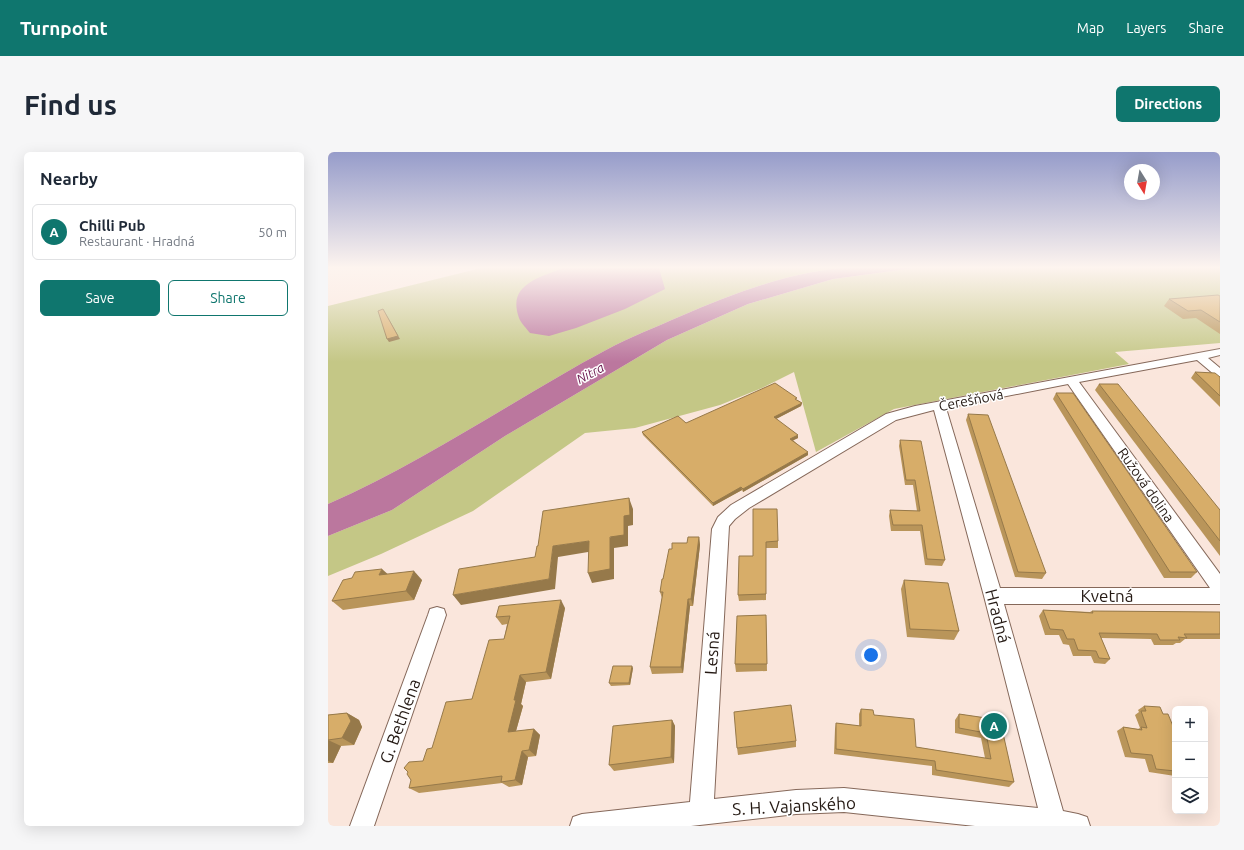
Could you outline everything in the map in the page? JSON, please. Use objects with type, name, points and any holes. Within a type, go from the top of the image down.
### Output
[{"type":"street","name":"Čerešňová","points":[[744,504],[891,417],[915,410],[1220,352]]},
{"type":"street","points":[[1200,356],[1220,374]]},
{"type":"street","name":"Ružová dolina","points":[[1072,381],[1220,588]]},
{"type":"street","name":"Hradná","points":[[939,406],[993,596],[1055,824]]},
{"type":"street","name":"Lesná","points":[[701,812],[720,529],[729,514],[744,504]]},
{"type":"street","name":"Kvetná","points":[[993,596],[1220,596]]},
{"type":"street","name":"G. Bethlena","points":[[362,826],[437,615]]},
{"type":"street","name":"S. H. Vajanského","points":[[582,826],[796,802],[844,800],[1078,826]]},
{"type":"green space","points":[[354,299],[721,299],[634,336],[606,350],[571,369],[435,450],[328,504],[328,306]]},
{"type":"green space","points":[[763,299],[1220,299],[1220,343],[1115,352],[1129,364],[894,409],[816,452],[794,372],[762,388],[720,405],[635,428],[585,433],[473,511],[381,554],[328,576],[328,536],[392,510],[505,436],[667,340],[748,304]]},
{"type":"water","points":[[517,299],[644,299],[625,309],[576,328],[549,336],[530,333],[519,318],[516,307]]},
{"type":"water","name":"Nitra","points":[[722,299],[763,299],[748,304],[667,340],[505,436],[392,510],[328,536],[328,504],[435,450],[571,369],[606,350],[643,332]]},
{"type":"building","points":[[1170,299],[1220,299],[1220,322],[1201,310],[1188,311]]},
{"type":"building","points":[[383,309],[398,336],[387,339],[378,311]]},
{"type":"building","points":[[1195,372],[1215,373],[1220,377],[1220,396]]},
{"type":"building","points":[[775,383],[802,403],[774,417],[798,435],[790,439],[808,452],[743,489],[741,487],[713,503],[642,432],[678,416],[686,423]]},
{"type":"building","points":[[1099,384],[1118,384],[1220,510],[1220,541]]},
{"type":"building","points":[[1056,393],[1073,393],[1197,572],[1170,572]]},
{"type":"building","points":[[968,414],[988,415],[1046,573],[1018,572]]},
{"type":"building","points":[[900,440],[921,441],[945,560],[927,559],[922,525],[893,525],[890,510],[920,511],[915,480],[906,480]]},
{"type":"building","points":[[629,498],[630,515],[624,516],[624,535],[610,537],[610,569],[588,573],[589,541],[553,546],[549,579],[453,595],[459,569],[535,557],[543,511]]},
{"type":"building","points":[[753,509],[777,509],[778,541],[766,542],[766,594],[738,595],[739,556],[753,556]]},
{"type":"building","points":[[688,537],[699,537],[691,599],[688,599],[681,667],[650,667],[663,592],[660,592],[662,579],[669,549],[672,549],[672,543],[687,543]]},
{"type":"building","points":[[382,569],[379,575],[414,571],[406,591],[332,601],[343,580],[352,578],[355,572]]},
{"type":"building","points":[[904,580],[948,583],[959,631],[910,629]]},
{"type":"building","points":[[561,600],[546,672],[520,675],[514,700],[516,700],[508,732],[534,729],[529,750],[522,751],[515,780],[501,782],[502,776],[409,788],[411,780],[407,774],[408,772],[404,768],[409,762],[423,761],[427,749],[432,748],[446,702],[472,699],[489,640],[504,639],[510,616],[496,617],[499,606]]},
{"type":"building","points":[[1043,610],[1093,613],[1092,611],[1220,612],[1220,634],[1184,634],[1187,638],[1178,637],[1180,640],[1160,640],[1157,634],[1099,633],[1110,659],[1099,658],[1096,651],[1078,650],[1074,639],[1067,639],[1063,630],[1050,629]]},
{"type":"building","points":[[766,615],[767,664],[735,664],[737,616]]},
{"type":"building","points":[[613,666],[632,666],[629,683],[609,683]]},
{"type":"building","points":[[791,705],[796,741],[737,748],[734,712]]},
{"type":"building","points":[[1144,706],[1160,707],[1163,714],[1168,714],[1172,724],[1172,771],[1156,769],[1152,755],[1131,753],[1123,727],[1142,730],[1141,727],[1147,728],[1141,711],[1146,711]]},
{"type":"building","points":[[861,709],[873,710],[874,715],[914,719],[916,747],[991,759],[986,733],[959,728],[959,714],[1000,720],[1014,782],[936,770],[935,761],[836,749],[836,723],[861,726]]},
{"type":"building","points":[[347,713],[351,721],[342,738],[328,740],[328,715]]},
{"type":"building","points":[[672,720],[671,757],[609,765],[613,726]]},
{"type":"place","name":"Chilli Pub","points":[[994,726]]}]
